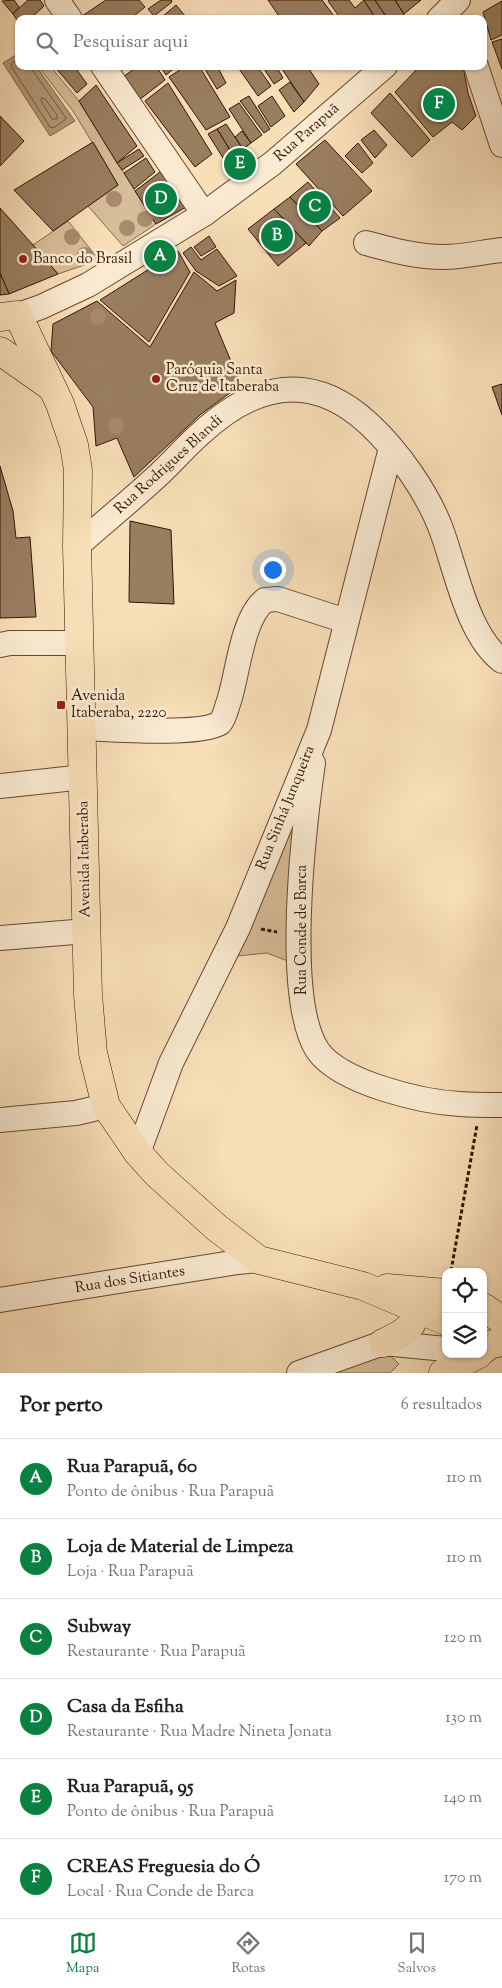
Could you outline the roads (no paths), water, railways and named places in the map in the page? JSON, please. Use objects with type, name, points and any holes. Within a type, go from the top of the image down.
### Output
[{"type":"main road","name":"Avenida Itaberaba","points":[[9,316],[52,388],[64,413],[74,445],[78,470],[77,546],[90,1024],[95,1061],[106,1106],[138,1153],[157,1174],[217,1228],[259,1260],[363,1286],[442,1319]]},
{"type":"main road","points":[[0,351],[38,376],[52,388]]},
{"type":"main road","name":"Avenida Itaberaba","points":[[363,1286],[442,1293]]},
{"type":"main road","points":[[383,1343],[405,1332],[413,1324],[414,1314],[411,1306]]},
{"type":"main road","points":[[487,1310],[502,1320]]},
{"type":"main road","points":[[487,1347],[502,1342]]},
{"type":"main road","points":[[443,1373],[472,1358]]},
{"type":"main road","points":[[479,1358],[480,1373]]},
{"type":"street","points":[[57,0],[67,15]]},
{"type":"street","points":[[106,70],[204,214]]},
{"type":"street","name":"Rua Parapuã","points":[[9,316],[41,307],[88,285],[204,214],[273,163],[380,70]]},
{"type":"street","points":[[477,70],[502,145]]},
{"type":"street","points":[[366,243],[402,253],[428,257],[446,257],[502,250]]},
{"type":"street","name":"Rua Rodrigues Blandi","points":[[77,546],[155,478],[200,433],[233,407],[252,397],[298,388],[322,394],[354,409],[391,448],[420,487],[435,515],[464,602],[482,638],[490,650],[502,661]]},
{"type":"street","name":"Rua Sinhá Junqueira","points":[[138,1153],[171,1063],[238,928],[319,730],[391,448]]},
{"type":"street","points":[[82,728],[188,730],[211,727],[220,723],[233,687],[247,628],[254,611],[265,600],[278,600],[346,621]]},
{"type":"street","points":[[0,645],[80,643]]},
{"type":"street","name":"Rua Conde de Barca","points":[[319,730],[307,808],[300,880],[301,982],[306,1021],[311,1037],[319,1051],[330,1063],[341,1072],[357,1080],[441,1101],[459,1104],[492,1105]]},
{"type":"street","points":[[0,786],[84,777]]},
{"type":"street","points":[[0,938],[87,931]]},
{"type":"street","points":[[0,1120],[76,1113],[106,1106]]},
{"type":"street","name":"Rua dos Sitiantes","points":[[0,1300],[259,1260]]},
{"type":"street","points":[[299,1373],[383,1343],[442,1350]]},
{"type":"water","points":[[15,56],[15,70],[39,70],[75,121],[50,136],[3,63]]},
{"type":"place","name":"CREAS Freguesia do Ó","points":[[439,104]]},
{"type":"place","name":"Rua Parapuã, 95","points":[[240,164]]},
{"type":"place","name":"Casa da Esfiha","points":[[161,199]]},
{"type":"place","name":"Subway","points":[[315,207]]},
{"type":"place","name":"Loja de Material de Limpeza","points":[[277,236]]},
{"type":"place","name":"Rua Parapuã, 60","points":[[160,256]]},
{"type":"place","name":"Banco do Brasil","points":[[23,259]]},
{"type":"place","name":"Paróquia Santa Cruz de Itaberaba","points":[[156,379]]},
{"type":"place","name":"Avenida Itaberaba, 2220","points":[[61,705]]}]
